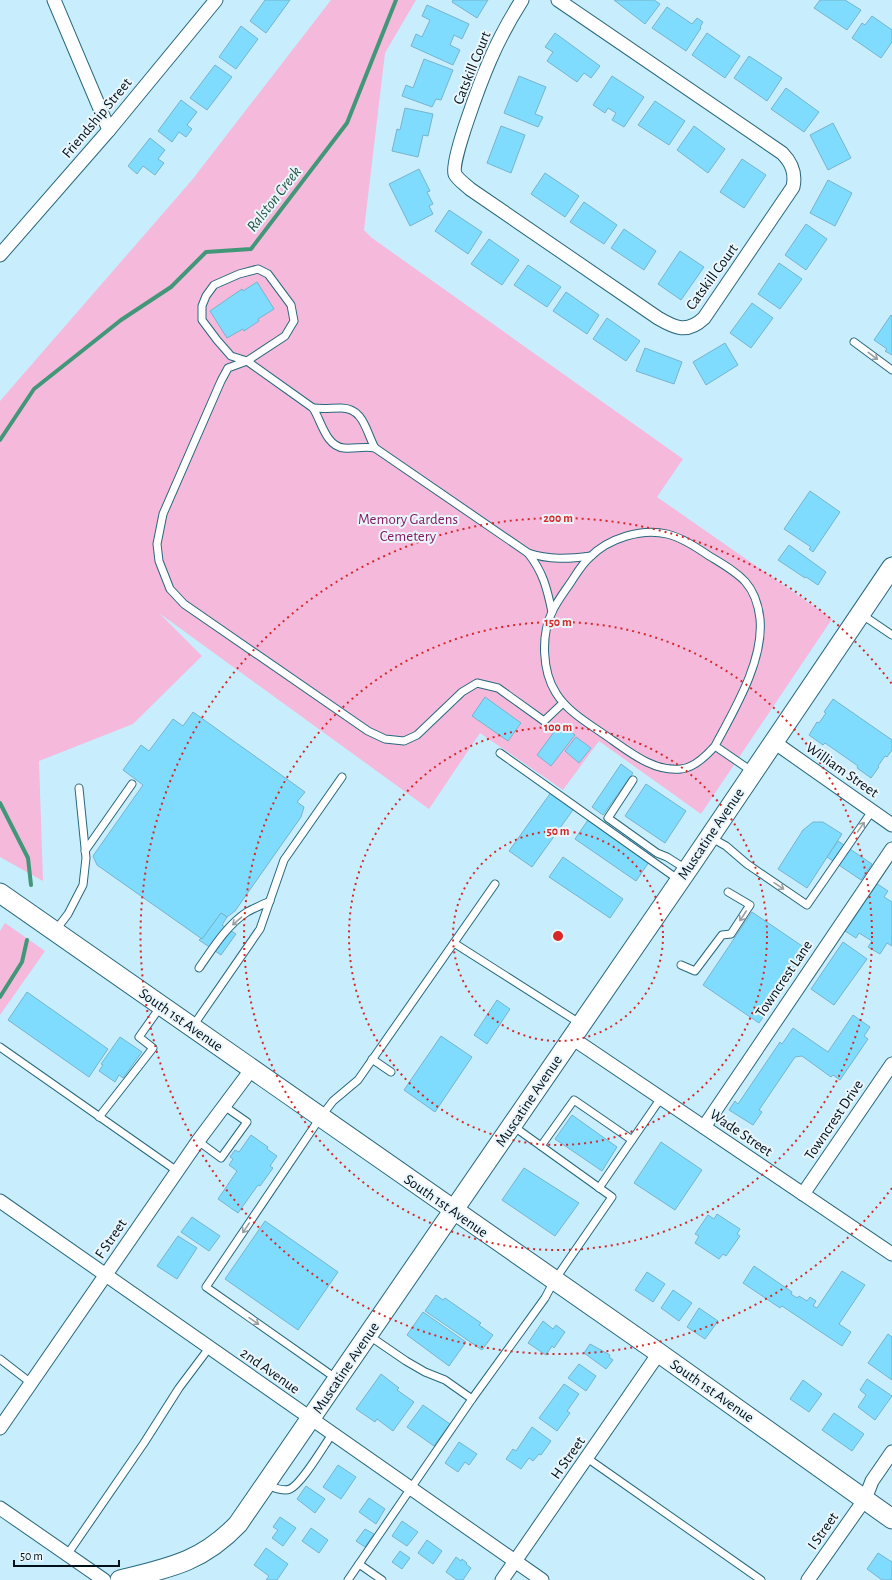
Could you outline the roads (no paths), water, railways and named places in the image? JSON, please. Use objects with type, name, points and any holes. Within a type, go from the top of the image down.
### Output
[{"type":"main road","name":"Muscatine Avenue","points":[[120,1580],[163,1569],[206,1552],[225,1538],[238,1524],[513,1126],[892,567]]},
{"type":"main road","name":"South 1st Avenue","points":[[0,893],[251,1070],[659,1353],[892,1519]]},
{"type":"street","points":[[54,0],[109,130]]},
{"type":"street","name":"Friendship Street","points":[[0,255],[109,130],[216,0]]},
{"type":"street","name":"Catskill Court","points":[[522,0],[507,24],[490,59],[457,154],[454,166],[455,174],[470,189],[672,327],[684,328],[695,325],[704,318],[793,187],[794,180],[792,165],[782,153],[558,0]]},
{"type":"street","name":"William Street","points":[[774,742],[892,825]]},
{"type":"street","name":"Towncrest Lane","points":[[704,1127],[892,850]]},
{"type":"street","name":"Wade Street","points":[[577,1031],[661,1098],[892,1254]]},
{"type":"street","name":"Towncrest Drive","points":[[803,1194],[892,1064]]},
{"type":"street","name":"F Street","points":[[0,1428],[198,1141],[251,1070]]},
{"type":"street","name":"2nd Avenue","points":[[0,1201],[542,1580]]},
{"type":"street","name":"H Street","points":[[502,1580],[659,1353]]},
{"type":"street","name":"I Street","points":[[808,1580],[864,1500],[872,1481],[892,1452]]},
{"type":"street","points":[[0,1508],[104,1580]]},
{"type":"lane","points":[[563,703],[544,722],[498,688],[478,683],[462,692],[417,735],[404,741],[385,739],[368,731],[184,604],[170,589],[159,561],[158,544],[164,514],[228,368],[247,361],[285,336],[294,321],[291,305],[268,274],[258,270],[239,274],[214,285],[206,296],[202,306],[202,320],[217,340],[231,356],[247,361],[313,408],[327,437],[333,444],[343,448],[364,446],[375,448],[528,552],[553,558],[591,556]]},
{"type":"lane","points":[[854,342],[892,370]]},
{"type":"lane","points":[[313,408],[342,408],[355,411],[362,418],[375,448]]},
{"type":"lane","points":[[638,533],[662,533],[683,540],[738,573],[757,599],[760,620],[759,643],[755,662],[746,685],[714,746],[698,762],[683,769],[665,770],[654,766],[621,746],[563,703],[550,680],[546,665],[546,628],[552,612],[578,571],[591,556],[618,539],[638,533]]},
{"type":"lane","points":[[528,552],[542,575],[552,612]]},
{"type":"lane","points":[[861,614],[892,635]]},
{"type":"lane","points":[[714,746],[753,772]]},
{"type":"lane","points":[[500,753],[683,875]]},
{"type":"lane","points":[[192,1028],[260,930],[284,860],[342,777]]},
{"type":"lane","points":[[633,780],[608,818],[657,853],[667,857],[683,875]]},
{"type":"lane","points":[[85,851],[132,784]]},
{"type":"lane","points":[[55,931],[68,914],[83,886],[85,851],[79,788]]},
{"type":"lane","points":[[710,836],[726,846],[746,864],[807,905],[872,811]]},
{"type":"lane","points":[[338,1380],[206,1287],[320,1118],[333,1101],[358,1080],[495,884]]},
{"type":"lane","points":[[680,965],[695,971],[722,935],[731,934],[750,905],[728,892]]},
{"type":"lane","points":[[199,968],[232,925],[247,912],[270,901]]},
{"type":"lane","points":[[454,943],[577,1031]]},
{"type":"lane","points":[[99,1117],[153,1048],[139,1037],[161,1006]]},
{"type":"lane","points":[[0,1047],[178,1171]]},
{"type":"lane","points":[[372,1059],[391,1072]]},
{"type":"lane","points":[[599,1188],[661,1098]]},
{"type":"lane","points":[[541,1146],[574,1100],[632,1140]]},
{"type":"lane","points":[[198,1141],[221,1158],[247,1122],[224,1106]]},
{"type":"lane","points":[[348,1580],[472,1398],[545,1298],[554,1281],[612,1197],[513,1126]]},
{"type":"lane","points":[[368,1335],[406,1361],[425,1372],[445,1380],[472,1398]]},
{"type":"lane","points":[[67,1554],[144,1443],[179,1388],[210,1348]]},
{"type":"lane","points":[[0,1359],[31,1383]]},
{"type":"lane","points":[[266,1485],[283,1490],[290,1489],[295,1486],[333,1433]]},
{"type":"lane","points":[[587,1458],[761,1580]]},
{"type":"lane","points":[[359,1564],[382,1580]]},
{"type":"waterway","name":"Ralston Creek","points":[[0,440],[34,389],[121,320],[171,287],[206,252],[251,249],[347,123],[396,0]]},
{"type":"waterway","name":"Ralston Creek","points":[[0,803],[28,858],[31,885]]},
{"type":"waterway","name":"Ralston Creek","points":[[0,997],[22,962],[27,940]]},
{"type":"park label","name":"Memory Gardens Cemetery","points":[[408,528]]}]
